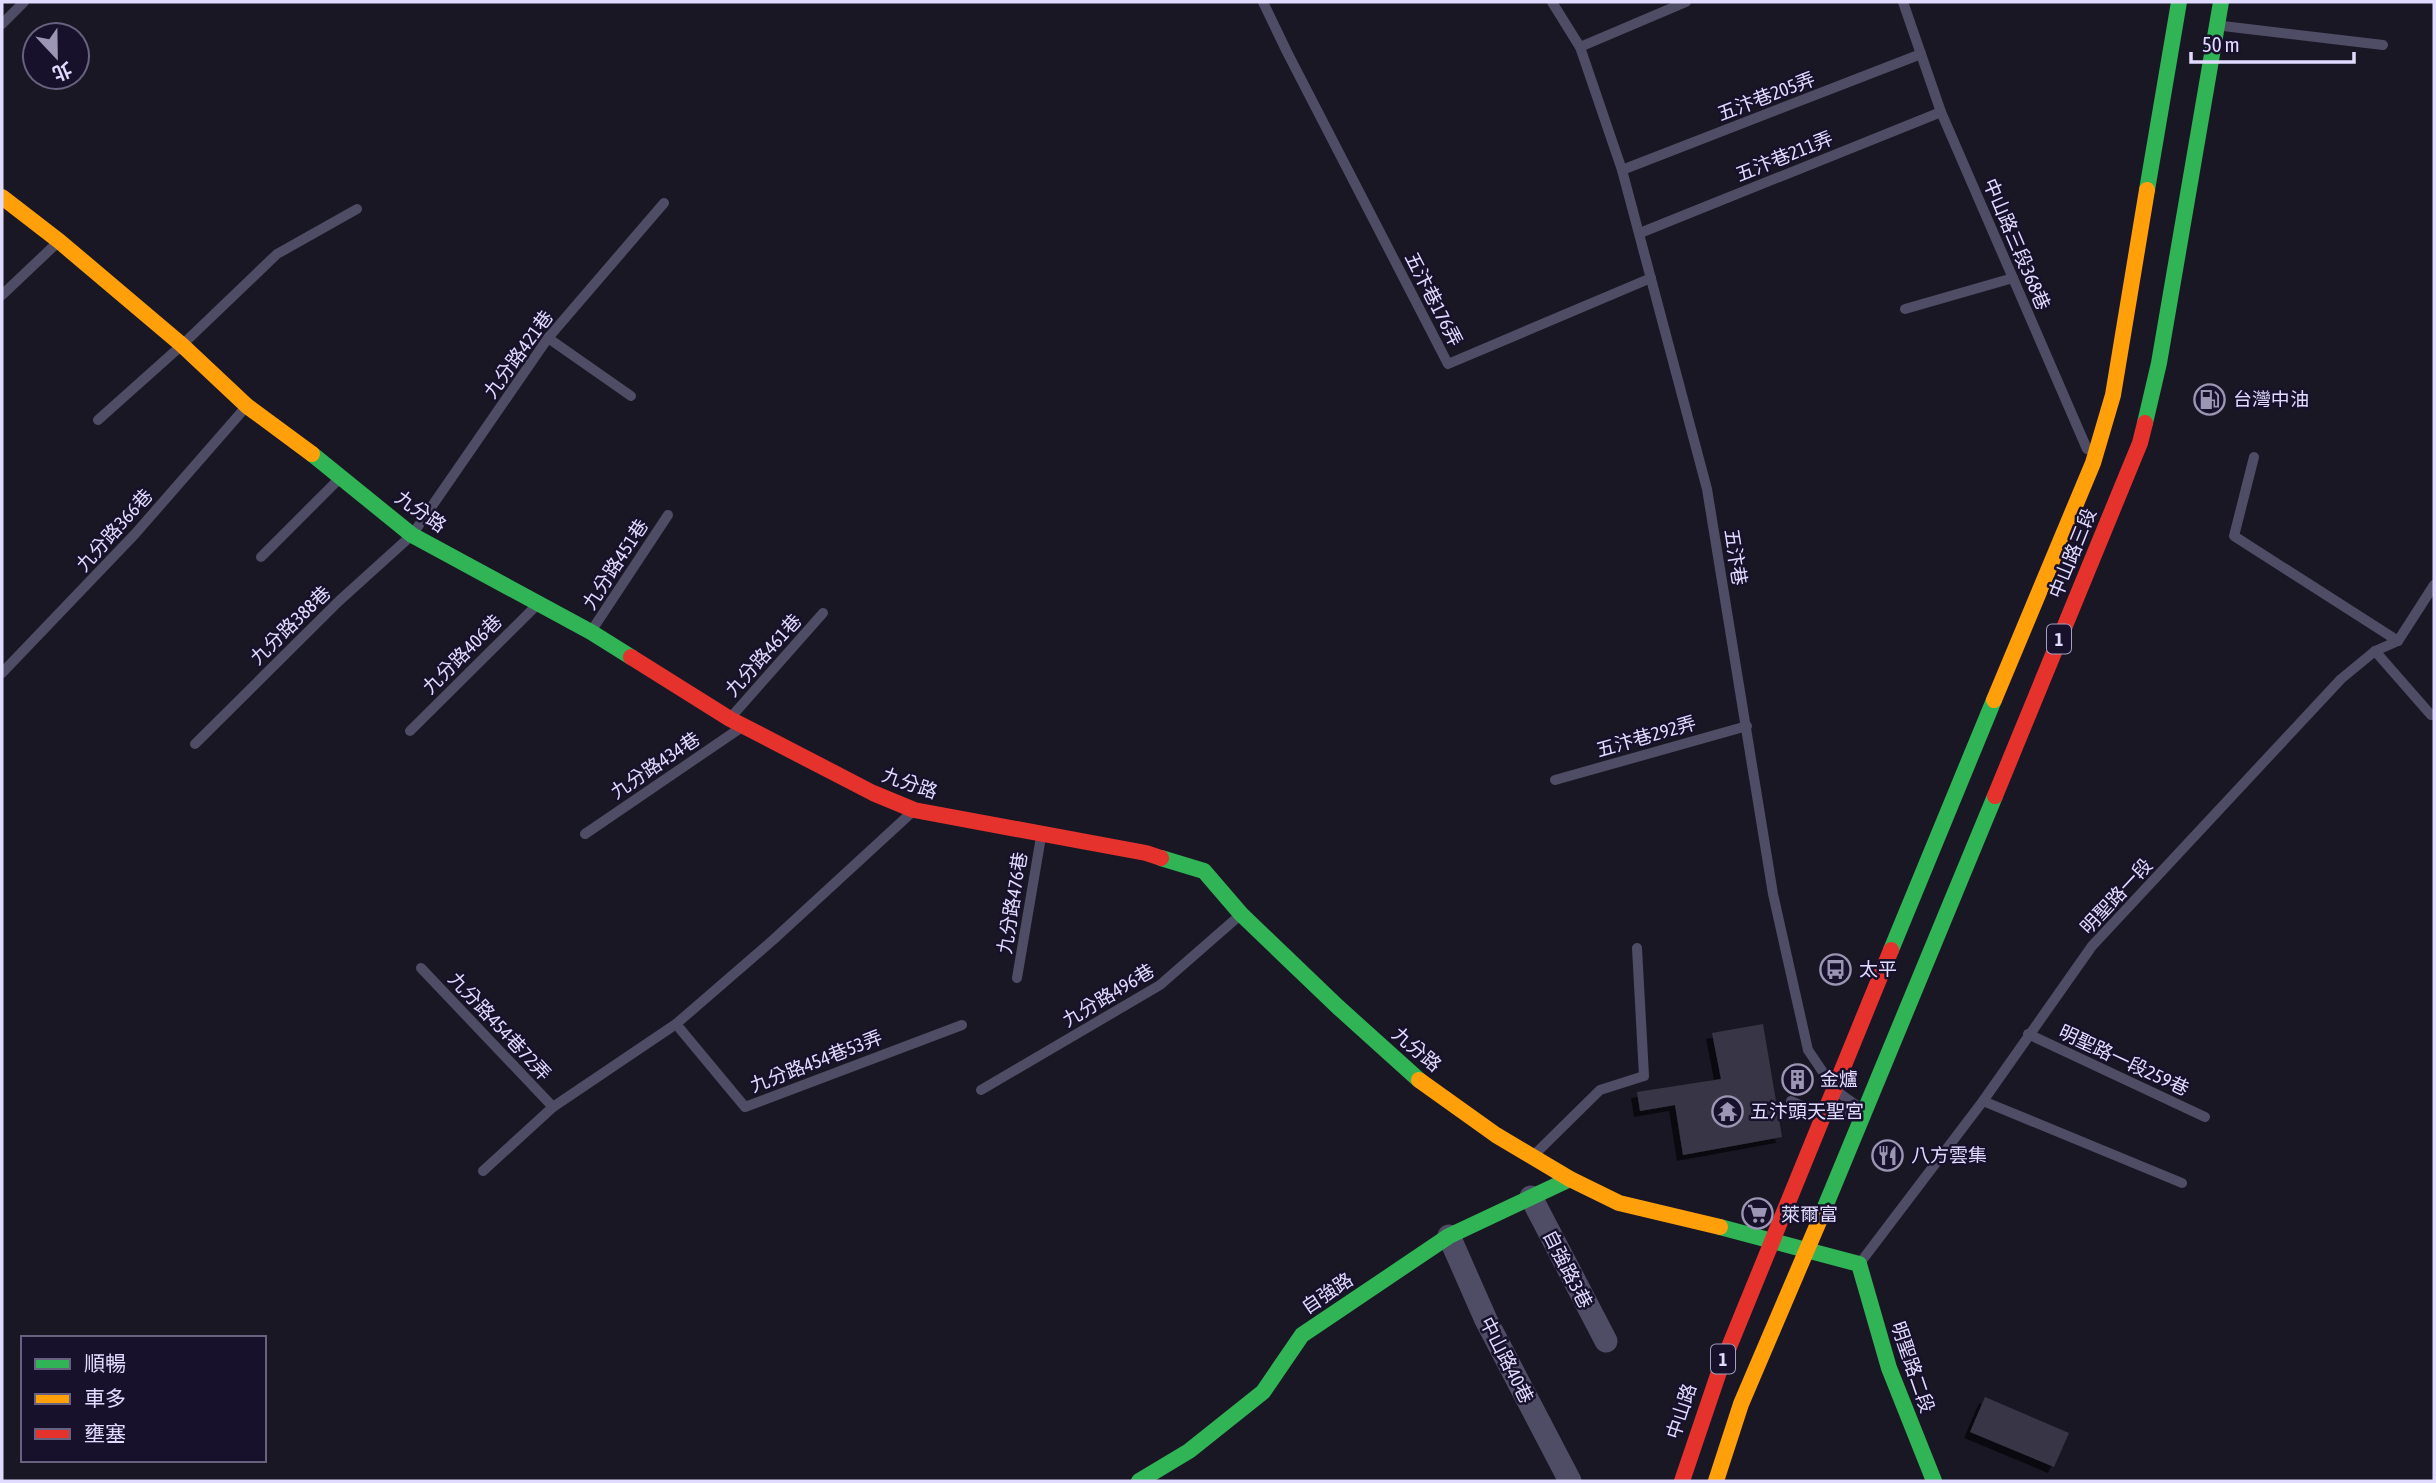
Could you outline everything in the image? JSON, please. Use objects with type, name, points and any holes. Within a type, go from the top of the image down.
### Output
[{"type":"main road","name":"中山路三段","points":[[1806,1249],[1866,1112],[2110,468],[2113,395],[2179,2]]},
{"type":"main road","name":"中山路三段","points":[[1774,1240],[1824,1115],[2110,468],[2140,443],[2159,363],[2221,2]]},
{"type":"main road","name":"九分路","points":[[2,197],[59,241],[182,345],[247,406],[341,475],[412,535],[591,632],[737,722],[873,793],[914,810],[1146,853],[1204,871],[1241,914],[1418,1079],[1496,1135],[1570,1180],[1619,1203],[1774,1240],[1859,1264]]},
{"type":"main road","name":"自強路","points":[[1149,1479],[1263,1392],[1302,1335],[1450,1236],[1570,1180]]},
{"type":"main road","name":"中山路","points":[[1682,1481],[1713,1382],[1774,1240]]},
{"type":"main road","name":"1","points":[[1716,1481],[1741,1405],[1806,1249]]},
{"type":"main road","name":"明聖路二段","points":[[1859,1264],[1889,1368],[1934,1481]]},
{"type":"street","name":"自強路3巷","points":[[1531,1197],[1606,1341]]},
{"type":"street","name":"中山路40巷","points":[[1450,1236],[1486,1320],[1570,1481]]},
{"type":"lane","points":[[2,24],[24,2]]},
{"type":"lane","name":"五汴巷176弄","points":[[1263,2],[1448,365],[1651,278]]},
{"type":"lane","name":"五汴巷","points":[[1552,2],[1580,47],[1622,170],[1707,489],[1773,894],[1805,1052],[1835,1090],[1866,1112]]},
{"type":"lane","points":[[1580,47],[1686,2]]},
{"type":"lane","name":"中山路三段368巷","points":[[1903,2],[1941,112],[2013,278],[2110,468]]},
{"type":"lane","points":[[2217,25],[2383,45]]},
{"type":"lane","name":"五汴巷205弄","points":[[1622,170],[1921,54]]},
{"type":"lane","name":"五汴巷211弄","points":[[1640,233],[1941,112]]},
{"type":"lane","name":"九分路421巷","points":[[412,535],[548,338],[664,203]]},
{"type":"lane","points":[[99,420],[277,254],[357,209]]},
{"type":"lane","points":[[2,295],[59,241]]},
{"type":"lane","points":[[1905,309],[2013,278]]},
{"type":"lane","points":[[548,338],[631,396]]},
{"type":"lane","name":"九分路366巷","points":[[2,673],[135,534],[247,406]]},
{"type":"lane","points":[[2254,457],[2235,536],[2398,640],[2434,585]]},
{"type":"lane","points":[[261,557],[341,475]]},
{"type":"lane","name":"九分路451巷","points":[[591,632],[668,515]]},
{"type":"lane","name":"九分路388巷","points":[[195,744],[340,601],[412,535]]},
{"type":"lane","name":"九分路406巷","points":[[410,731],[539,603]]},
{"type":"lane","name":"九分路461巷","points":[[737,722],[823,613]]},
{"type":"lane","name":"明聖路一段","points":[[1859,1264],[1983,1101],[2092,946],[2341,679],[2375,651],[2398,640]]},
{"type":"lane","points":[[2375,651],[2431,715],[2434,714]]},
{"type":"lane","name":"九分路434巷","points":[[585,834],[737,722]]},
{"type":"lane","name":"五汴巷292弄","points":[[1555,780],[1747,726]]},
{"type":"lane","points":[[483,1171],[553,1107],[676,1024],[773,940],[914,810]]},
{"type":"lane","name":"九分路476巷","points":[[1017,978],[1041,835]]},
{"type":"lane","name":"九分路496巷","points":[[981,1090],[1160,985],[1241,914]]},
{"type":"lane","points":[[1532,1157],[1600,1090],[1644,1076],[1637,948]]},
{"type":"lane","name":"九分路454巷72弄","points":[[421,968],[553,1107]]},
{"type":"lane","name":"九分路454巷53弄","points":[[676,1024],[745,1107],[962,1025]]},
{"type":"lane","name":"明聖路一段259巷","points":[[2028,1034],[2204,1117]]},
{"type":"lane","points":[[1791,1101],[1824,1115],[1866,1112]]},
{"type":"lane","points":[[1983,1101],[2182,1183]]},
{"type":"building","points":[[1763,1024],[1782,1137],[1683,1155],[1675,1105],[1640,1111],[1637,1092],[1721,1079],[1712,1033]]},
{"type":"building","points":[[1985,1397],[2069,1433],[2054,1467],[1970,1432]]},
{"type":"traffic: fast","points":[[2147,190],[2179,2]]},
{"type":"traffic: fast","points":[[2145,423],[2159,363],[2221,2]]},
{"type":"traffic: fast","points":[[312,454],[412,535],[591,632],[631,657]]},
{"type":"traffic: fast","points":[[1891,950],[1994,700]]},
{"type":"traffic: fast","points":[[1820,1219],[1995,796]]},
{"type":"traffic: fast","points":[[1161,858],[1204,871],[1241,914],[1419,1080]]},
{"type":"traffic: fast","points":[[1139,1481],[1189,1451],[1263,1392],[1302,1335],[1449,1236],[1570,1179]]},
{"type":"traffic: fast","points":[[1720,1227],[1859,1264],[1889,1368],[1934,1481]]},
{"type":"traffic: slow","points":[[1994,700],[2093,463],[2113,395],[2147,190]]},
{"type":"traffic: slow","points":[[2,197],[59,241],[182,345],[247,406],[312,454]]},
{"type":"traffic: slow","points":[[1419,1080],[1496,1135],[1570,1179],[1619,1203],[1720,1227]]},
{"type":"traffic: slow","points":[[1716,1481],[1741,1404],[1820,1219]]},
{"type":"traffic: jam","points":[[1995,796],[2140,443],[2145,423]]},
{"type":"traffic: jam","points":[[631,657],[730,719],[873,793],[914,810],[1161,858]]},
{"type":"traffic: jam","points":[[1682,1481],[1720,1369],[1891,950]]},
{"type":"place","name":"台灣中油","points":[[2210,399]]},
{"type":"place","name":"太平","points":[[1836,969]]},
{"type":"place","name":"金爐","points":[[1797,1079]]},
{"type":"place","name":"五汴頭天聖宮","points":[[1727,1111]]},
{"type":"place","name":"八方雲集","points":[[1888,1155]]},
{"type":"place","name":"萊爾富","points":[[1758,1214]]}]
